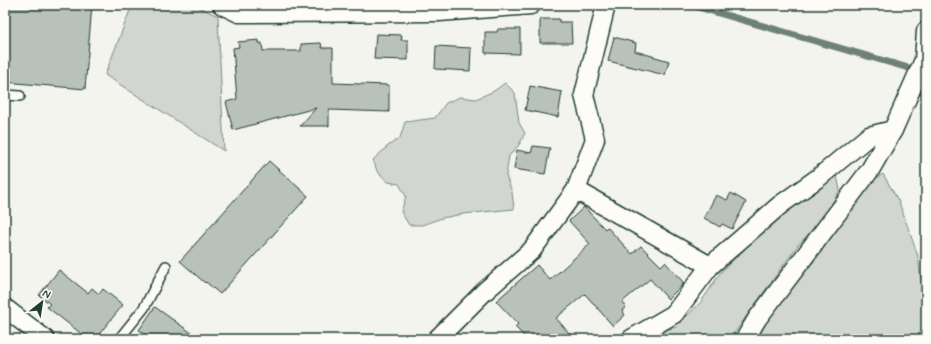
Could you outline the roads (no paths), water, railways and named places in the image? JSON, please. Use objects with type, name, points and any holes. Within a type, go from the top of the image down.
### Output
[{"type":"street","points":[[222,5],[239,13],[439,12],[531,5]]},
{"type":"street","points":[[437,339],[484,292],[532,250],[576,190],[595,139],[584,95],[606,5]]},
{"type":"street","points":[[745,339],[757,319],[870,170],[894,130],[925,60],[926,31]]},
{"type":"street","points":[[631,339],[674,314],[710,266],[780,205],[818,178],[869,136],[894,130]]},
{"type":"street","points":[[576,190],[710,266]]},
{"type":"street","points":[[5,308],[45,339]]},
{"type":"lane","points":[[5,95],[20,96]]},
{"type":"lane","points":[[119,339],[144,308],[166,266]]},
{"type":"waterway","points":[[691,5],[919,71]]}]
